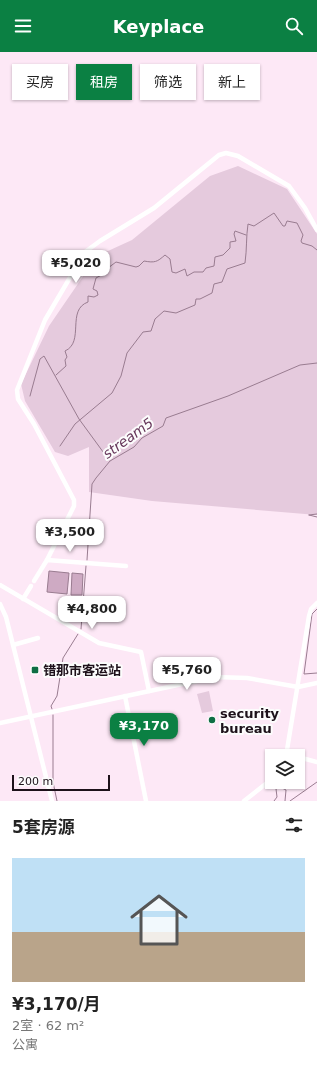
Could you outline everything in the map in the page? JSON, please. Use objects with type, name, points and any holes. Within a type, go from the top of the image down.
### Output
[{"type":"street","points":[[34,581],[48,560],[74,506],[74,500],[34,424],[18,399],[17,390],[45,320],[86,252],[100,240],[154,208],[219,156],[226,153],[238,156],[288,186],[301,201],[317,230]]},
{"type":"street","points":[[48,560],[126,566]]},
{"type":"street","points":[[0,584],[99,643],[141,652],[149,691]]},
{"type":"street","points":[[23,599],[32,586]]},
{"type":"street","points":[[287,749],[309,616],[311,609],[317,603]]},
{"type":"street","points":[[0,604],[6,617],[52,801]]},
{"type":"street","points":[[12,645],[38,638]]},
{"type":"street","points":[[0,723],[215,677],[229,676],[298,687],[317,683]]},
{"type":"street","points":[[125,696],[146,801]]},
{"type":"street","points":[[305,759],[317,762]]},
{"type":"street","points":[[244,801],[265,784]]},
{"type":"shaded area","points":[[238,166],[287,189],[317,234],[317,515],[152,501],[89,492],[89,447],[68,456],[55,452],[25,401],[21,384],[49,326],[97,256],[132,240],[210,176]]},
{"type":"shaded area","points":[[49,571],[69,573],[67,594],[47,592]]},
{"type":"shaded area","points":[[72,573],[83,574],[82,595],[71,595]]},
{"type":"shaded area","points":[[209,691],[213,711],[202,713],[197,694]]},
{"type":"waterway","points":[[60,446],[75,424],[112,393],[121,376],[127,353],[143,332],[151,331],[155,319],[164,311],[176,313],[195,305],[196,299],[200,299],[212,293],[214,284],[222,282],[227,269],[245,263],[248,224],[254,226],[274,213],[283,226],[285,226],[287,221],[297,223],[303,235],[301,241],[302,243],[312,246],[317,250]]},
{"type":"waterway","points":[[56,375],[66,366],[65,360],[67,357],[65,351],[71,347],[74,341],[78,312],[82,306],[88,302],[88,296],[94,297],[98,295],[97,291],[93,289],[96,278],[105,273],[108,268],[116,262],[136,267],[144,261],[156,261],[165,255],[170,259],[172,272],[176,273],[185,269],[187,276],[194,272],[203,272],[206,268],[214,266],[215,257],[223,255],[230,248],[230,242],[236,241],[234,234],[235,231],[246,235]]},
{"type":"waterway","points":[[30,396],[40,359],[44,356],[79,419],[109,460]]},
{"type":"waterway","name":"stream5","points":[[87,560],[92,484],[110,461],[134,447],[142,438],[163,426],[166,418],[228,396],[300,365],[317,363]]},
{"type":"waterway","points":[[309,515],[317,514]]},
{"type":"waterway","points":[[309,515],[317,517]]},
{"type":"waterway","name":"stream5","points":[[81,629],[86,566]]},
{"type":"waterway","points":[[317,609],[312,614],[304,674],[317,673]]},
{"type":"waterway","name":"stream5","points":[[52,709],[51,706],[57,696],[63,658],[78,634]]},
{"type":"waterway","name":"stream5","points":[[53,715],[53,782],[57,801]]},
{"type":"waterway","points":[[290,801],[317,782]]},
{"type":"waterway","points":[[274,801],[277,797],[276,789],[280,787],[286,790],[285,801]]},
{"type":"place","name":"错那市客运站","points":[[35,670]]},
{"type":"place","name":"security bureau","points":[[212,720]]}]
